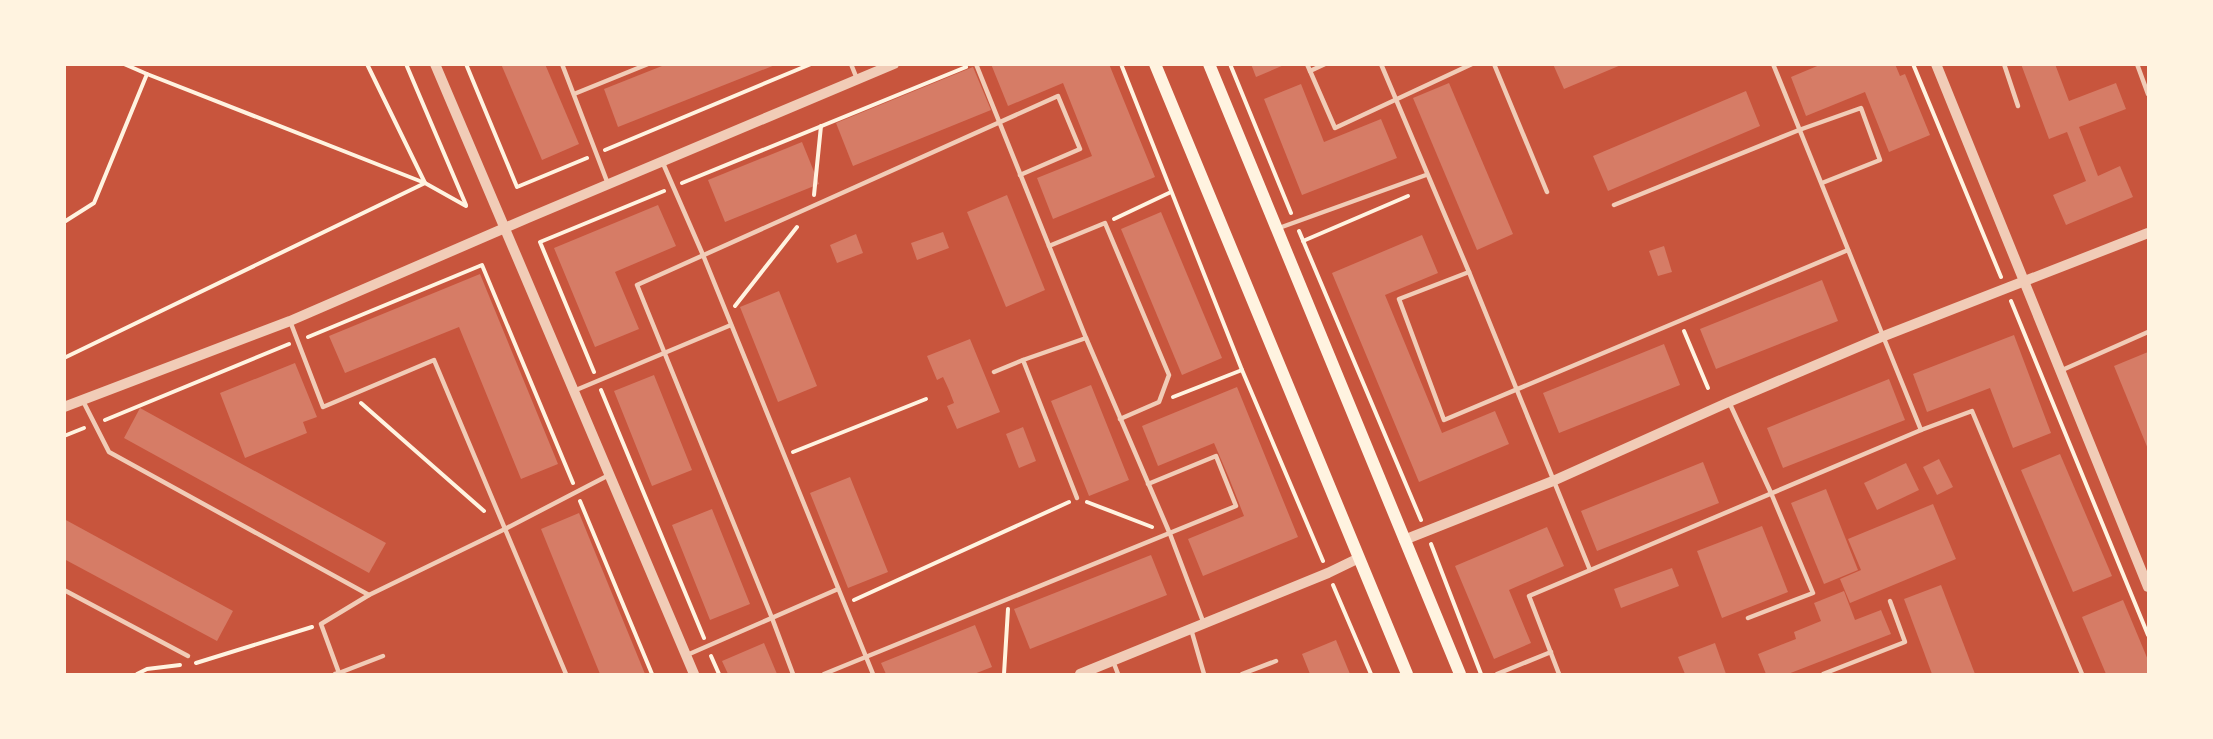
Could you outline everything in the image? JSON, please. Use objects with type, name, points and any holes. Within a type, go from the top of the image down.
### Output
[{"type":"main road","points":[[1155,64],[1407,675]]},
{"type":"main road","points":[[1209,64],[1460,675]]},
{"type":"street","points":[[435,64],[693,675]]},
{"type":"street","points":[[64,408],[290,321],[894,64]]},
{"type":"street","points":[[1936,64],[2148,587]]},
{"type":"street","points":[[1404,540],[1553,481],[1884,336],[2148,233]]},
{"type":"street","points":[[1080,675],[1328,573],[1359,558]]},
{"type":"lane","points":[[562,64],[608,184]]},
{"type":"lane","points":[[574,94],[648,64]]},
{"type":"lane","points":[[851,64],[857,79]]},
{"type":"lane","points":[[974,64],[1086,338],[1170,534],[1204,624]]},
{"type":"lane","points":[[1307,64],[1335,128],[1472,64]]},
{"type":"lane","points":[[1310,71],[1325,64]]},
{"type":"lane","points":[[1381,64],[1426,175],[1469,272],[1515,391],[1590,570]]},
{"type":"lane","points":[[1494,64],[1547,192]]},
{"type":"lane","points":[[1773,64],[1921,430]]},
{"type":"lane","points":[[2004,64],[2018,106]]},
{"type":"lane","points":[[2137,64],[2148,94]]},
{"type":"lane","points":[[793,675],[637,285],[1058,96],[1080,149],[1020,175]]},
{"type":"lane","points":[[1614,205],[1799,130],[1861,108],[1880,159],[1822,183]]},
{"type":"lane","points":[[662,161],[703,255],[873,675]]},
{"type":"lane","points":[[1276,229],[1426,175]]},
{"type":"lane","points":[[1049,246],[1105,223],[1168,375],[1159,402],[1120,419]]},
{"type":"lane","points":[[1469,272],[1399,299],[1444,420],[1848,250]]},
{"type":"lane","points":[[290,321],[323,407],[434,360],[566,675]]},
{"type":"lane","points":[[573,391],[731,325]]},
{"type":"lane","points":[[2061,371],[2148,332]]},
{"type":"lane","points":[[994,372],[1086,338]]},
{"type":"lane","points":[[1023,360],[1077,498]]},
{"type":"lane","points":[[82,400],[109,452],[369,595]]},
{"type":"lane","points":[[1729,402],[1813,592],[1748,618]]},
{"type":"lane","points":[[1559,675],[1529,596],[1921,430],[1972,411],[2082,675]]},
{"type":"lane","points":[[824,675],[1236,506],[1216,456],[1148,484]]},
{"type":"lane","points":[[383,656],[337,674],[321,624],[369,595],[609,475]]},
{"type":"lane","points":[[685,655],[838,589]]},
{"type":"lane","points":[[64,590],[188,656]]},
{"type":"lane","points":[[1823,675],[1905,642],[1890,601]]},
{"type":"lane","points":[[1191,629],[1204,675]]},
{"type":"lane","points":[[1497,675],[1551,652]]},
{"type":"lane","points":[[1113,661],[1118,675]]},
{"type":"lane","points":[[1242,675],[1276,661]]},
{"type":"path","points":[[124,64],[425,183],[466,206],[406,64]]},
{"type":"path","points":[[367,64],[425,183]]},
{"type":"path","points":[[466,64],[517,187],[811,64]]},
{"type":"path","points":[[719,675],[540,242],[974,64]]},
{"type":"path","points":[[1121,64],[1242,370],[1371,675]]},
{"type":"path","points":[[1230,64],[1426,531],[1481,675]]},
{"type":"path","points":[[1913,64],[2148,635]]},
{"type":"path","points":[[64,222],[94,203],[147,74]]},
{"type":"path","points":[[64,358],[425,183]]},
{"type":"path","points":[[1303,242],[1431,186]]},
{"type":"path","points":[[1105,223],[1171,192]]},
{"type":"path","points":[[64,436],[483,265],[652,675]]},
{"type":"path","points":[[1681,322],[1708,388]]},
{"type":"path","points":[[1159,402],[1242,370]]},
{"type":"path","points":[[351,395],[505,529]]},
{"type":"path","points":[[784,455],[926,399]]},
{"type":"path","points":[[845,604],[1077,498],[1170,534]]},
{"type":"path","points":[[1004,675],[1008,599]]},
{"type":"path","points":[[137,675],[147,669],[200,663],[321,624]]},
{"type":"building","points":[[501,64],[545,64],[579,144],[542,160]]},
{"type":"building","points":[[667,64],[775,65],[618,127],[604,89]]},
{"type":"building","points":[[991,64],[1109,64],[1155,177],[1053,219],[1037,178],[1092,156],[1063,83],[1008,106]]},
{"type":"building","points":[[1251,64],[1284,64],[1284,65],[1256,77]]},
{"type":"building","points":[[1553,64],[1621,64],[1621,65],[1564,89]]},
{"type":"building","points":[[1822,64],[1895,64],[1900,76],[1905,74],[1930,135],[1889,152],[1865,92],[1806,116],[1791,77]]},
{"type":"building","points":[[2021,64],[2055,64],[2069,101],[2116,83],[2126,109],[2079,127],[2098,176],[2120,166],[2133,197],[2066,225],[2053,195],[2086,181],[2067,132],[2049,139]]},
{"type":"building","points":[[973,67],[991,110],[853,166],[836,123]]},
{"type":"building","points":[[1449,83],[1513,234],[1477,250],[1413,98]]},
{"type":"building","points":[[1301,84],[1324,142],[1381,119],[1397,158],[1302,195],[1264,99]]},
{"type":"building","points":[[1746,91],[1760,126],[1608,191],[1593,156]]},
{"type":"building","points":[[802,142],[819,184],[725,222],[708,180]]},
{"type":"building","points":[[1007,195],[1045,290],[1006,307],[967,212]]},
{"type":"building","points":[[658,205],[676,246],[615,272],[639,329],[595,347],[554,248]]},
{"type":"building","points":[[1161,212],[1222,358],[1182,375],[1121,229]]},
{"type":"building","points":[[943,232],[949,248],[917,260],[911,243]]},
{"type":"building","points":[[856,234],[863,253],[837,263],[830,245]]},
{"type":"building","points":[[1422,235],[1438,273],[1385,295],[1442,433],[1495,411],[1509,444],[1419,482],[1332,273]]},
{"type":"building","points":[[1664,246],[1672,272],[1658,276],[1649,251]]},
{"type":"building","points":[[480,274],[558,464],[521,479],[459,327],[345,373],[329,336]]},
{"type":"building","points":[[1822,280],[1838,321],[1716,369],[1700,329]]},
{"type":"building","points":[[779,291],[817,386],[778,402],[740,307]]},
{"type":"building","points":[[2014,335],[2051,433],[2013,448],[1990,388],[1927,412],[1913,374]]},
{"type":"building","points":[[970,339],[1000,412],[957,429],[947,406],[954,403],[949,390],[943,377],[937,380],[927,356]]},
{"type":"building","points":[[1664,344],[1680,385],[1559,433],[1543,393]]},
{"type":"building","points":[[2148,352],[2148,449],[2114,366]]},
{"type":"building","points":[[295,363],[317,417],[303,422],[307,433],[245,458],[220,393]]},
{"type":"building","points":[[654,375],[692,470],[652,486],[614,391]]},
{"type":"building","points":[[1889,379],[1905,420],[1783,468],[1767,428]]},
{"type":"building","points":[[1091,385],[1129,480],[1089,496],[1051,401]]},
{"type":"building","points":[[1237,387],[1298,537],[1203,576],[1188,539],[1244,516],[1229,478],[1214,443],[1158,466],[1142,426]]},
{"type":"building","points":[[140,408],[386,543],[369,573],[124,438]]},
{"type":"building","points":[[1023,427],[1036,461],[1019,468],[1006,434]]},
{"type":"building","points":[[2060,454],[2112,576],[2073,592],[2021,470]]},
{"type":"building","points":[[1939,459],[1953,487],[1937,495],[1923,467]]},
{"type":"building","points":[[1703,462],[1719,503],[1597,551],[1581,511]]},
{"type":"building","points":[[1906,463],[1919,490],[1877,510],[1864,483]]},
{"type":"building","points":[[850,477],[888,572],[848,588],[810,493]]},
{"type":"building","points":[[1826,489],[1858,570],[1824,584],[1791,503]]},
{"type":"building","points":[[1933,504],[1956,559],[1850,603],[1840,579],[1861,570],[1848,539]]},
{"type":"building","points":[[712,509],[750,604],[710,620],[672,525]]},
{"type":"building","points":[[579,513],[645,674],[600,674],[541,529]]},
{"type":"building","points":[[64,519],[233,611],[217,641],[64,559]]},
{"type":"building","points":[[1762,526],[1788,592],[1722,618],[1697,551]]},
{"type":"building","points":[[1547,527],[1564,566],[1509,590],[1531,643],[1494,659],[1455,566]]},
{"type":"building","points":[[1151,555],[1167,595],[1030,649],[1014,609]]},
{"type":"building","points":[[1672,568],[1679,586],[1621,608],[1614,589]]},
{"type":"building","points":[[1941,585],[1975,674],[1932,674],[1904,599]]},
{"type":"building","points":[[1844,591],[1855,620],[1881,610],[1891,634],[1788,674],[1766,674],[1758,654],[1796,639],[1794,632],[1821,621],[1814,603]]},
{"type":"building","points":[[2123,600],[2148,660],[2148,674],[2106,674],[2082,617]]},
{"type":"building","points":[[975,625],[992,667],[974,674],[886,674],[881,663]]},
{"type":"building","points":[[1336,640],[1350,674],[1310,674],[1302,654]]},
{"type":"building","points":[[764,643],[777,674],[728,674],[722,661]]},
{"type":"building","points":[[1715,643],[1726,674],[1685,674],[1678,657]]}]
